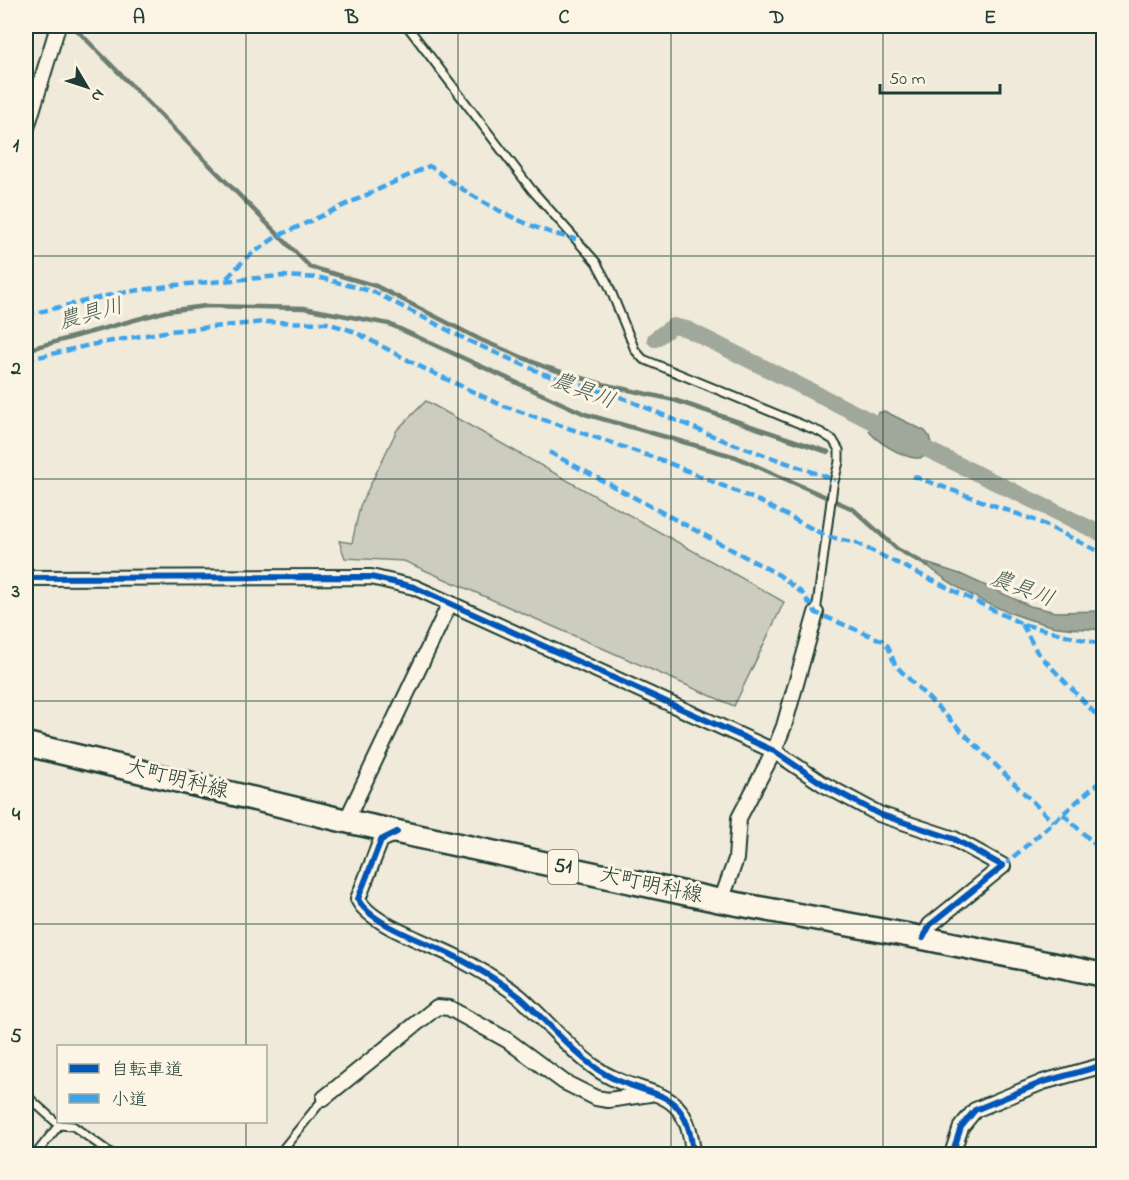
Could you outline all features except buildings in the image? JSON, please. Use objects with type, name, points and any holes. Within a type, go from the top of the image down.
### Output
[{"type":"main road","name":"大町明科線","points":[[26,744],[397,832],[721,901],[923,938],[1104,975]]},
{"type":"street","points":[[26,131],[58,26]]},
{"type":"street","points":[[26,578],[371,576],[401,582],[774,751],[823,784],[879,814],[954,839],[1003,866],[930,925],[923,938]]},
{"type":"street","points":[[346,821],[450,603]]},
{"type":"street","points":[[721,901],[736,859],[739,818],[774,751],[796,687],[816,613]]},
{"type":"street","points":[[397,832],[381,840],[359,890],[357,899],[367,913],[455,956],[498,981],[520,998],[593,1067],[630,1086],[656,1093],[679,1107],[688,1121],[693,1155]]},
{"type":"street","points":[[324,1098],[437,1007],[449,1008],[507,1040],[564,1082],[596,1098],[608,1100],[656,1093]]},
{"type":"street","points":[[952,1155],[961,1127],[975,1110],[1043,1082],[1104,1065]]},
{"type":"lane","points":[[406,26],[532,190],[596,262],[608,284],[635,350],[643,359],[820,432],[833,440],[839,450],[839,462],[832,486],[816,613]]},
{"type":"lane","points":[[26,1095],[59,1125],[73,1126],[112,1155]]},
{"type":"lane","points":[[279,1155],[324,1098]]},
{"type":"lane","points":[[36,1155],[59,1125]]},
{"type":"shaded area","points":[[426,401],[784,602],[734,706],[404,561],[345,558],[339,541],[352,543],[360,506],[397,430]]},
{"type":"shaded area","points":[[884,411],[925,431],[929,436],[934,453],[913,458],[893,450],[877,439],[869,431],[878,413]]},
{"type":"shaded area","points":[[923,562],[960,574],[1030,606],[1056,612],[1103,611],[1103,630],[1055,627],[998,608],[951,583]]},
{"type":"waterway","points":[[67,26],[74,27],[310,267],[376,286],[481,340],[545,367],[602,384],[674,400],[828,452]]},
{"type":"waterway","name":"農具川","points":[[26,350],[167,311],[206,306],[304,308],[389,324],[585,414],[736,457],[853,509],[897,549],[927,565]]},
{"type":"waterway","points":[[655,339],[673,326],[687,329],[893,432]]},
{"type":"waterway","points":[[916,444],[1104,535]]},
{"type":"marked path","points":[[227,278],[246,258],[276,237],[429,166],[469,194],[513,218],[576,239]]},
{"type":"marked path","points":[[26,315],[119,293],[176,285],[281,276],[321,278],[374,292],[469,341],[544,374],[623,398],[725,441],[835,480]]},
{"type":"marked path","points":[[26,360],[90,345],[169,331],[265,322],[327,323],[353,331],[501,405],[664,461],[759,501],[826,536],[856,543],[1022,624],[1104,645]]},
{"type":"marked path","points":[[549,452],[779,575],[802,593],[816,613],[881,640],[888,646],[895,665],[1053,822]]},
{"type":"marked path","points":[[913,476],[1037,521],[1104,554]]},
{"type":"marked path","points":[[1022,624],[1037,652],[1104,723]]},
{"type":"marked path","points":[[1003,866],[1104,778]]},
{"type":"marked path","points":[[1063,814],[1104,853]]},
{"type":"cycle path","points":[[26,578],[371,577],[414,587],[774,751],[823,784],[879,814],[954,839],[1003,866],[930,925],[923,938]]},
{"type":"cycle path","points":[[397,832],[381,840],[358,899],[364,908],[387,925],[480,970],[520,997],[593,1066],[628,1085],[659,1095],[671,1102],[682,1113],[689,1130],[693,1154]]},
{"type":"cycle path","points":[[952,1154],[961,1127],[975,1110],[1043,1082],[1104,1065]]}]
